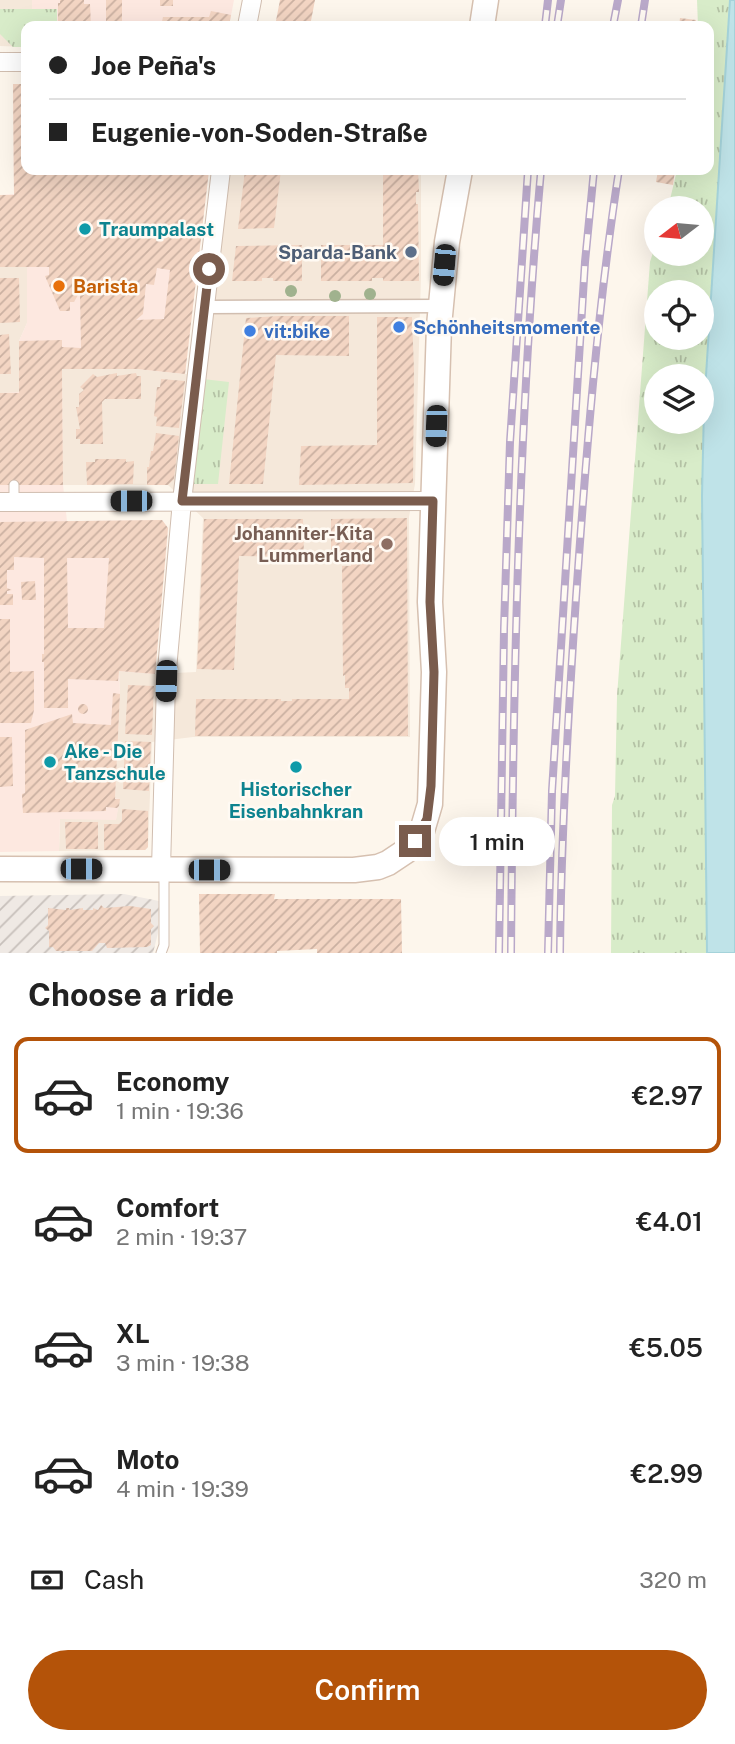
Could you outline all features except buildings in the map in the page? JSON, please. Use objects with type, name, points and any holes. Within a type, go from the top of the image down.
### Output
[{"type":"main road","points":[[483,21],[486,0]]},
{"type":"main road","points":[[0,869],[354,870],[378,867],[397,858],[422,831],[430,804],[434,672],[430,602],[440,306],[447,242],[459,175]]},
{"type":"street","points":[[248,21],[252,0]]},
{"type":"street","points":[[0,62],[21,62]]},
{"type":"street","points":[[162,869],[166,681],[182,501],[220,175]]},
{"type":"street","points":[[205,307],[440,306]]},
{"type":"street","points":[[10,496],[182,501],[433,501]]},
{"type":"lane","points":[[162,869],[162,953]]},
{"type":"shaded area","points":[[0,0],[32,0],[32,9],[50,21],[21,21],[21,47],[0,46]]},
{"type":"shaded area","points":[[32,0],[234,0],[230,21],[57,21],[56,9],[32,9]]},
{"type":"shaded area","points":[[13,84],[21,84],[21,175],[208,175],[185,374],[137,369],[62,369],[63,485],[67,521],[162,520],[168,528],[155,674],[119,671],[115,798],[120,799],[116,820],[60,819],[59,851],[0,852],[0,393],[19,392],[19,341],[27,323],[27,267],[0,267],[0,195],[14,194]]},
{"type":"shaded area","points":[[226,175],[421,175],[415,484],[409,517],[410,737],[193,737],[152,742],[148,847],[145,850],[59,851],[60,819],[116,819],[119,799],[115,799],[119,671],[155,674],[196,672],[203,518],[168,485],[63,485],[62,369],[137,369],[185,374],[204,373]]},
{"type":"shaded area","points":[[0,267],[27,267],[27,323],[19,341],[19,393],[0,393]]},
{"type":"shaded area","points":[[124,894],[159,901],[158,933],[153,953],[0,953],[0,896]]},
{"type":"green space","points":[[697,0],[730,0],[714,250],[714,196],[671,196],[676,175],[714,175],[714,21],[698,21]]},
{"type":"green space","points":[[0,9],[57,9],[57,21],[21,21],[21,47],[13,47],[0,34]]},
{"type":"green space","points":[[650,266],[713,266],[712,280],[649,280]]},
{"type":"green space","points":[[644,341],[644,350],[708,350],[707,364],[644,364],[644,434],[703,434],[707,953],[611,953],[612,805],[615,796],[617,696]]},
{"type":"green space","points":[[203,379],[229,382],[218,484],[190,484]]},
{"type":"water","points":[[730,0],[735,0],[735,953],[707,953],[702,496],[703,434],[714,434],[714,364],[707,364],[708,350],[714,350],[714,250]]},
{"type":"railway","points":[[546,21],[548,0]]},
{"type":"railway","points":[[558,21],[561,0]]},
{"type":"railway","points":[[614,21],[618,0]]},
{"type":"railway","points":[[642,21],[645,0]]},
{"type":"railway","points":[[499,953],[510,442],[528,175]]},
{"type":"railway","points":[[511,953],[518,561],[527,365],[541,175]]},
{"type":"railway","points":[[548,953],[552,791],[585,262],[594,175]]},
{"type":"railway","points":[[560,953],[565,775],[584,491],[598,330],[618,175]]},
{"type":"place","name":"Traumpalast","points":[[85,229]]},
{"type":"place","name":"Sparda-Bank","points":[[411,252]]},
{"type":"place","name":"Barista","points":[[59,286]]},
{"type":"place","name":"Schönheitsmomente","points":[[399,327]]},
{"type":"place","name":"vit:bike","points":[[250,331]]},
{"type":"place","name":"Johanniter-Kita Lummerland","points":[[387,544]]},
{"type":"place","name":"Ake - Die Tanzschule","points":[[50,762]]},
{"type":"place","name":"Historischer Eisenbahnkran","points":[[296,767]]},
{"type":"route","points":[[209,269],[182,501],[433,501],[430,602],[434,672],[431,786],[427,819],[415,841]]}]
